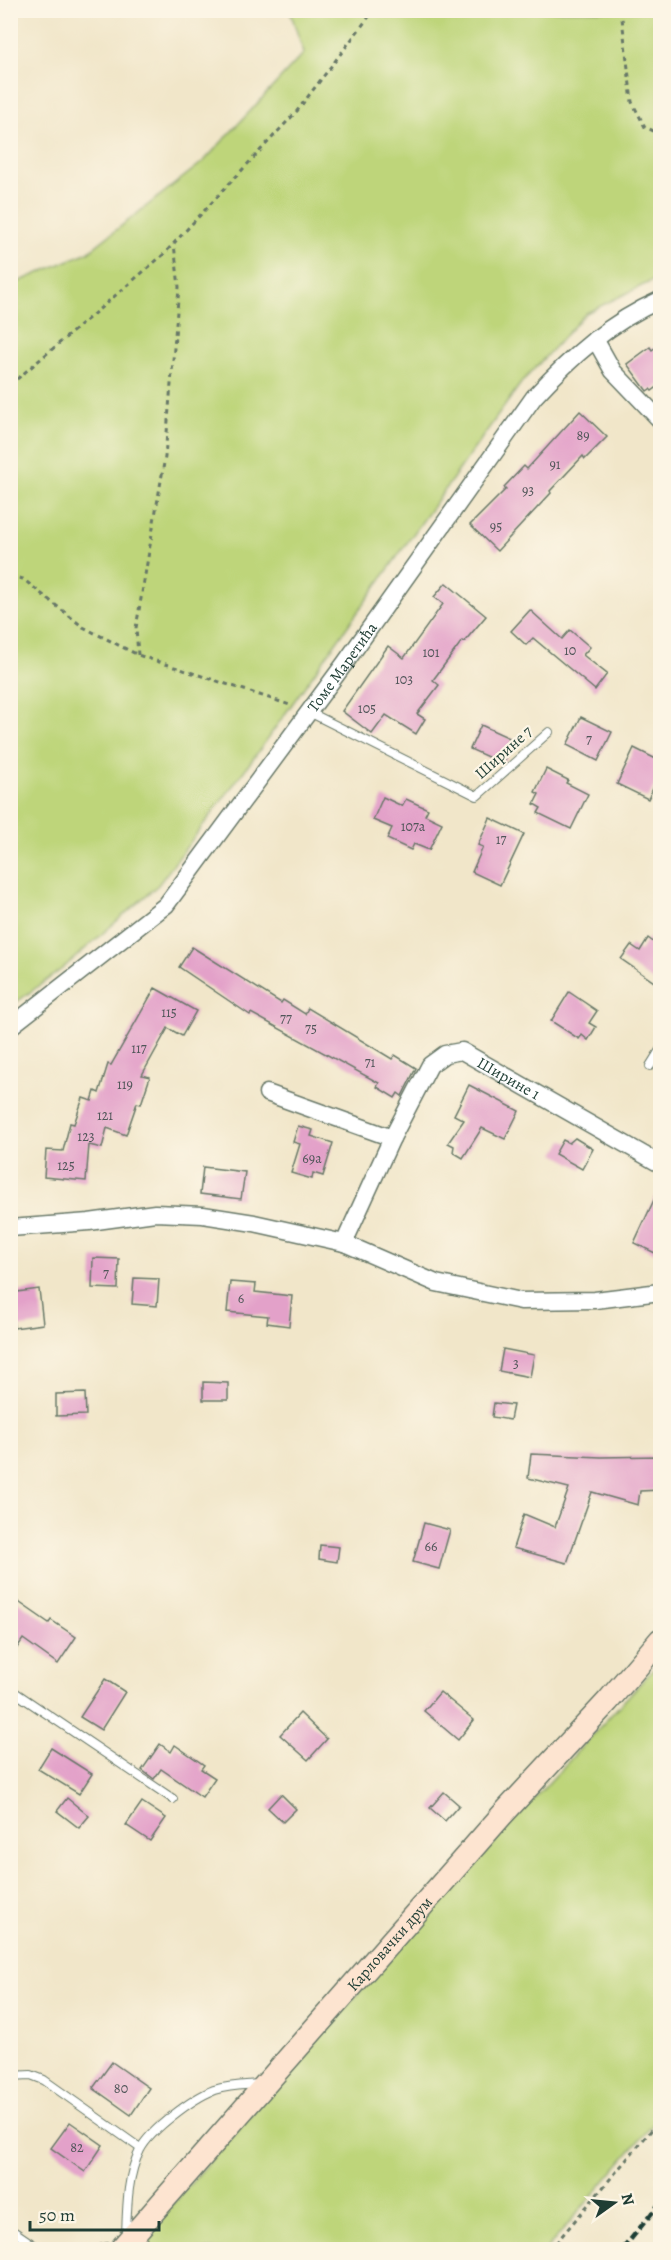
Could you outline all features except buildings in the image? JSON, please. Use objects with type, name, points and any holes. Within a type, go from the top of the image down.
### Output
[{"type":"main road","name":"Карловачки друм","points":[[120,2247],[660,1640]]},
{"type":"street","name":"Томе Маретића","points":[[10,1027],[166,905],[309,712],[534,397],[561,367],[595,339],[628,315],[660,300]]},
{"type":"street","points":[[595,339],[613,371],[660,420]]},
{"type":"street","name":"Ширине 1","points":[[392,1138],[430,1065],[445,1054],[462,1051],[660,1164]]},
{"type":"street","points":[[267,1093],[392,1138],[344,1243]]},
{"type":"street","points":[[10,1228],[89,1222],[155,1213],[194,1214],[254,1223],[344,1243],[436,1283],[521,1301],[595,1300],[660,1292]]},
{"type":"lane","name":"Ширине 7","points":[[309,712],[477,796],[549,732]]},
{"type":"lane","points":[[651,1066],[660,1050]]},
{"type":"lane","points":[[10,1689],[173,1799]]},
{"type":"lane","points":[[10,2076],[31,2074],[44,2080],[141,2148]]},
{"type":"lane","points":[[95,2250],[120,2247],[134,2165],[141,2148],[158,2129],[199,2098],[214,2090],[266,2083]]},
{"type":"lane","points":[[10,2229],[40,2250]]},
{"type":"path","points":[[10,385],[174,244],[297,111],[374,10]]},
{"type":"path","points":[[621,10],[632,102],[645,127],[660,134]]},
{"type":"path","points":[[138,655],[136,628],[166,446],[179,287],[174,244]]},
{"type":"path","points":[[10,576],[22,579],[83,627],[138,655],[309,712]]},
{"type":"path","points":[[550,2250],[660,2120]]},
{"type":"green space","points":[[290,11],[660,11],[660,277],[586,313],[521,383],[253,759],[158,885],[62,969],[11,1006],[11,285],[88,252],[204,161],[304,53]]},
{"type":"green space","points":[[660,1662],[660,2116],[547,2249],[133,2250],[394,1954]]},
{"type":"railway","points":[[622,2250],[660,2203]]},
{"type":"railway","points":[[654,2250],[660,2242]]}]
